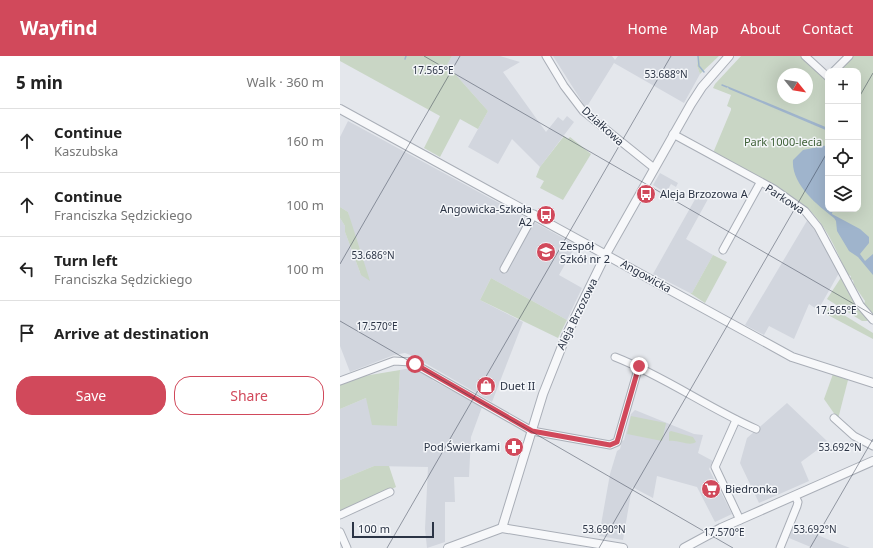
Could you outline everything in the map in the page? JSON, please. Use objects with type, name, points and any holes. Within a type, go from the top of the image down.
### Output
[{"type":"street","name":"Działkowa","points":[[546,56],[564,86],[584,111],[654,168]]},
{"type":"street","name":"Aleja Brzozowa","points":[[502,528],[556,358],[606,254],[673,134],[702,87],[729,56]]},
{"type":"street","points":[[806,56],[825,74]]},
{"type":"street","points":[[837,68],[849,56]]},
{"type":"street","name":"Angowicka","points":[[340,109],[534,214],[792,357],[873,382]]},
{"type":"street","name":"Parkowa","points":[[673,134],[760,183],[774,189],[805,211],[812,218],[860,305],[873,320]]},
{"type":"street","points":[[723,250],[760,183]]},
{"type":"street","points":[[504,269],[534,214]]},
{"type":"street","points":[[615,357],[639,366],[736,420],[756,429]]},
{"type":"street","points":[[340,381],[394,361],[411,362],[532,431],[610,445],[615,444],[639,366]]},
{"type":"street","points":[[834,418],[854,436],[873,446]]},
{"type":"street","points":[[736,420],[715,467],[740,520]]},
{"type":"street","points":[[684,548],[740,520],[873,461]]},
{"type":"street","points":[[340,515],[390,492]]},
{"type":"street","points":[[781,546],[797,506],[798,502],[795,496]]},
{"type":"street","points":[[448,548],[502,528],[623,548]]},
{"type":"street","points":[[340,532],[346,548]]},
{"type":"shaded area","points":[[452,56],[500,56],[520,62],[503,72],[546,132],[558,117],[563,121],[567,116],[574,122],[540,167],[512,139],[498,164],[468,147],[488,111],[447,65]]},
{"type":"shaded area","points":[[553,56],[612,56],[615,60],[618,56],[698,56],[697,66],[700,74],[684,103],[614,63],[586,108]]},
{"type":"shaded area","points":[[348,121],[576,245],[559,275],[582,288],[567,320],[491,278],[480,300],[523,322],[492,402],[413,356],[405,353],[394,355],[350,372],[340,346],[340,218],[345,226],[345,232],[361,275],[348,212],[340,207],[340,137]]},
{"type":"shaded area","points":[[660,173],[678,183],[676,187],[671,184],[666,193],[653,185]]},
{"type":"shaded area","points":[[698,194],[708,199],[686,239],[713,255],[692,293],[690,293],[653,274]]},
{"type":"shaded area","points":[[808,219],[839,273],[818,310],[809,304],[794,339],[769,326],[764,335],[745,325]]},
{"type":"shaded area","points":[[416,367],[432,376],[432,380],[482,407],[471,437],[469,477],[454,477],[455,502],[445,502],[445,542],[427,548],[425,529],[428,467],[374,466],[340,480],[340,409],[366,398],[397,426],[400,370]]},
{"type":"shaded area","points":[[787,403],[828,442],[801,462],[809,481],[759,503],[740,463],[747,438]]},
{"type":"shaded area","points":[[635,410],[694,434],[703,435],[698,453],[713,461],[709,469],[732,514],[715,522],[697,487],[657,476],[653,498],[632,487],[623,540],[599,536],[610,474],[617,451],[620,449],[622,441],[624,440],[631,414]]},
{"type":"shaded area","points":[[794,525],[850,548],[813,548],[789,538]]},
{"type":"green space","points":[[340,56],[452,56],[447,65],[488,111],[478,129],[460,119],[440,157],[424,148],[440,116],[340,61]]},
{"type":"green space","points":[[698,56],[719,56],[700,74],[697,66]]},
{"type":"green space","name":"Park 1000-lecia","points":[[741,56],[803,56],[825,76],[825,212],[861,212],[861,68],[841,68],[852,56],[873,56],[873,317],[863,307],[865,301],[854,285],[853,280],[850,279],[851,276],[848,275],[847,278],[835,247],[823,227],[809,209],[713,153],[731,110],[731,108],[727,106],[731,95],[713,88]]},
{"type":"green space","points":[[564,136],[568,139],[570,137],[591,154],[563,200],[540,188],[544,181],[536,177],[540,167]]},
{"type":"green space","points":[[340,207],[348,212],[370,281],[361,275],[345,232],[345,226],[340,218]]},
{"type":"green space","points":[[713,255],[727,262],[705,303],[690,293],[692,293]]},
{"type":"green space","points":[[842,276],[868,320],[867,321],[862,321],[827,299]]},
{"type":"green space","points":[[491,278],[567,320],[558,338],[480,300]]},
{"type":"green space","points":[[831,307],[873,333],[873,339],[826,314],[828,308]]},
{"type":"green space","points":[[400,370],[397,426],[372,425],[366,398],[340,409],[340,385],[364,376]]},
{"type":"green space","points":[[833,374],[848,380],[838,419],[824,399]]},
{"type":"green space","points":[[631,416],[666,423],[662,441],[627,434]]},
{"type":"green space","points":[[671,431],[693,437],[696,442],[690,444],[669,441],[669,432]]},
{"type":"green space","points":[[374,466],[389,466],[396,487],[340,513],[340,480]]},
{"type":"water","points":[[727,86],[825,127],[825,130],[729,89]]},
{"type":"water","points":[[825,146],[825,211],[806,193],[793,169],[793,160],[803,150]]},
{"type":"water","points":[[826,212],[832,212],[832,214],[860,229],[869,237],[869,243],[860,254],[865,261],[873,254],[873,275],[858,257],[849,251],[837,231],[836,221]]},
{"type":"waterway","points":[[698,56],[699,66],[704,72]]},
{"type":"waterway","points":[[722,85],[727,87]]},
{"type":"place","name":"Aleja Brzozowa A","points":[[646,194]]},
{"type":"place","name":"Angowicka-Szkoła A2","points":[[546,215]]},
{"type":"place","name":"Zespół Szkół nr 2","points":[[546,252]]},
{"type":"place","name":"Duet II","points":[[486,386]]},
{"type":"place","name":"Pod Świerkami","points":[[514,447]]},
{"type":"place","name":"Biedronka","points":[[711,489]]},
{"type":"route","points":[[415,364],[532,431],[610,445],[617,442],[639,366]]}]
